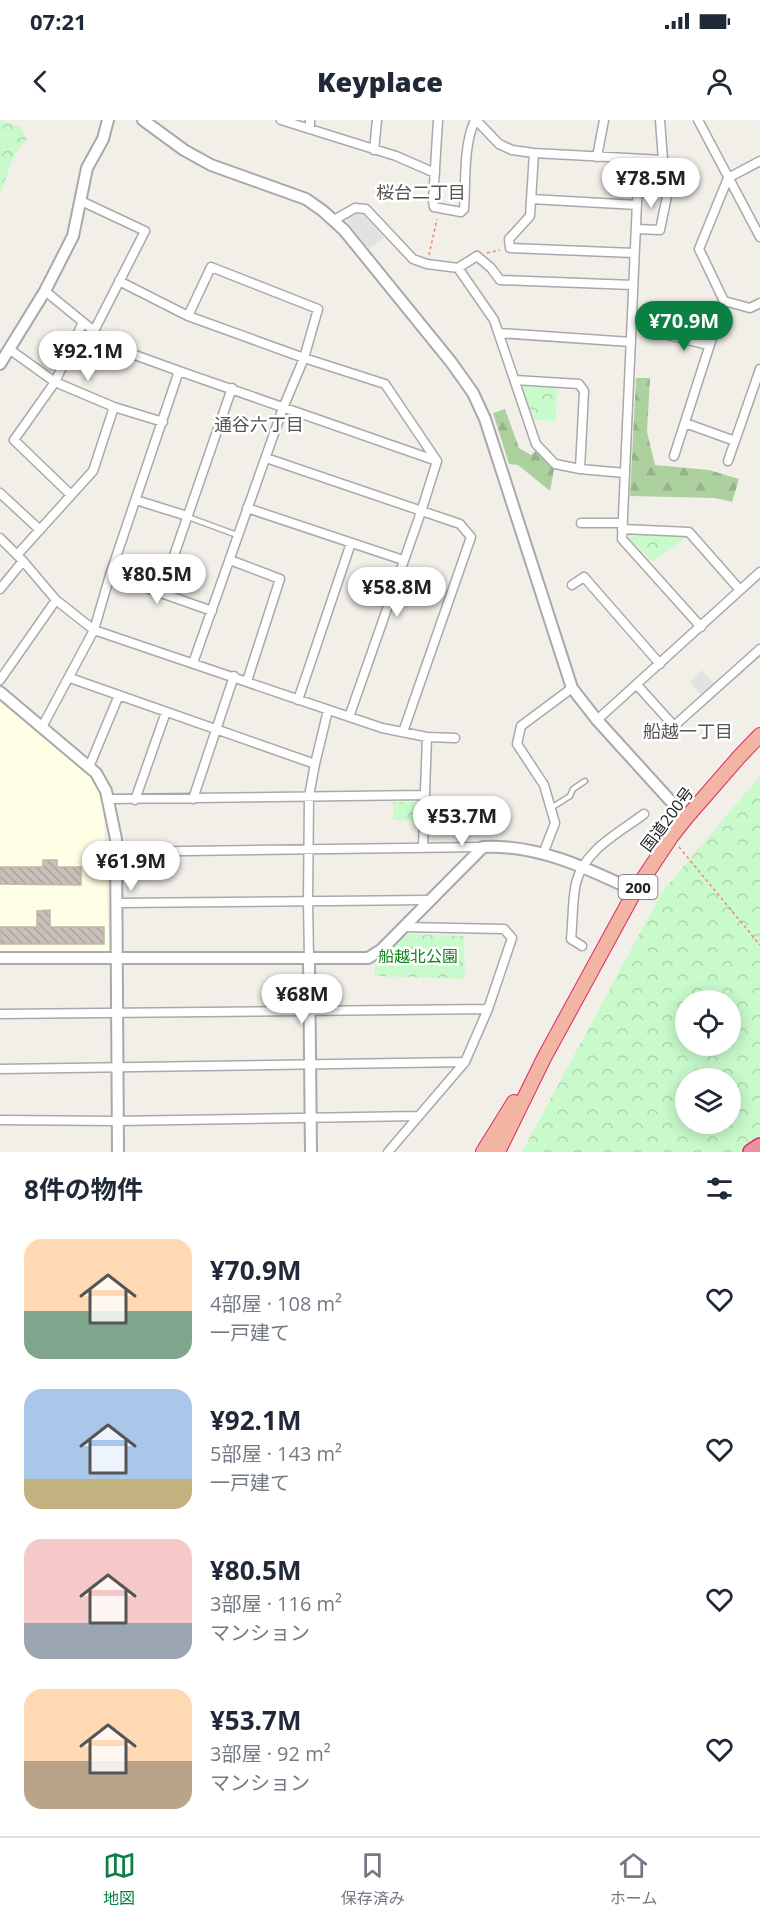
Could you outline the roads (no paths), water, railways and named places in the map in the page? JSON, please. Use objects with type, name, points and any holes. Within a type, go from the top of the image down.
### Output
[{"type":"highway","name":"国道200号","points":[[498,1152],[544,1058],[635,891],[686,818],[738,756],[760,735]]},
{"type":"highway","name":"国道200号","points":[[483,1152],[544,1058]]},
{"type":"highway","points":[[751,1152],[760,1146]]},
{"type":"street","points":[[0,364],[45,291],[73,236],[87,168],[103,139],[108,120]]},
{"type":"street","points":[[143,120],[184,150],[211,165],[306,199],[324,211],[334,220],[451,362],[473,393],[485,419],[572,688],[597,720],[686,818]]},
{"type":"street","points":[[281,120],[310,124],[435,173]]},
{"type":"street","points":[[374,150],[377,120]]},
{"type":"street","points":[[438,120],[434,207],[461,212],[464,209],[467,154],[472,127],[476,120],[499,144],[512,150],[663,160],[660,120]]},
{"type":"street","points":[[597,157],[604,120]]},
{"type":"street","points":[[700,121],[759,233]]},
{"type":"street","points":[[534,153],[530,216],[508,240],[510,248],[634,254]]},
{"type":"street","points":[[624,159],[638,180],[622,539],[701,627]]},
{"type":"street","points":[[674,456],[724,301],[699,249],[729,178],[760,161]]},
{"type":"street","points":[[636,229],[660,230],[668,191]]},
{"type":"street","points":[[531,199],[637,205]]},
{"type":"street","points":[[81,201],[145,231],[94,331]]},
{"type":"street","points":[[334,220],[355,208],[366,209],[413,259],[427,264],[458,268],[477,256],[491,268],[500,280],[633,285]]},
{"type":"street","points":[[188,316],[211,267],[318,309],[304,358],[283,408],[193,663]]},
{"type":"street","points":[[458,268],[495,320],[536,444],[555,464],[580,470],[625,473]]},
{"type":"street","points":[[119,281],[188,316],[304,358],[385,384],[437,461]]},
{"type":"street","points":[[45,291],[94,331],[99,342],[437,461]]},
{"type":"street","points":[[724,301],[750,308],[760,303]]},
{"type":"street","points":[[71,495],[14,440],[55,382],[83,322]]},
{"type":"street","points":[[499,333],[630,342]]},
{"type":"street","points":[[664,334],[708,345]]},
{"type":"street","points":[[9,350],[55,382],[114,407],[163,422]]},
{"type":"street","points":[[728,461],[760,369]]},
{"type":"street","points":[[42,727],[94,630],[110,575],[179,371]]},
{"type":"street","points":[[515,380],[579,384],[584,391],[580,470]]},
{"type":"street","points":[[161,593],[232,388]]},
{"type":"street","points":[[0,589],[40,530],[93,471],[114,407]]},
{"type":"street","points":[[684,423],[735,441]]},
{"type":"street","points":[[266,458],[460,524],[471,537],[403,732]]},
{"type":"street","points":[[349,717],[437,461]]},
{"type":"street","points":[[0,493],[40,530]]},
{"type":"street","points":[[136,500],[187,516]]},
{"type":"street","points":[[248,508],[403,560]]},
{"type":"street","points":[[581,523],[689,532],[740,590]]},
{"type":"street","points":[[0,538],[56,600],[94,630],[382,728],[427,737],[455,738]]},
{"type":"street","points":[[298,699],[351,543]]},
{"type":"street","points":[[230,560],[280,579],[247,681]]},
{"type":"street","points":[[597,720],[760,572]]},
{"type":"street","points":[[110,575],[212,611]]},
{"type":"street","points":[[572,585],[584,577],[660,664]]},
{"type":"street","points":[[0,680],[56,600]]},
{"type":"street","points":[[637,685],[674,726],[760,649]]},
{"type":"street","points":[[194,800],[234,676]]},
{"type":"street","points":[[69,678],[315,764]]},
{"type":"street","points":[[543,854],[555,823],[544,785],[517,744],[521,726],[572,688]]},
{"type":"street","points":[[0,692],[96,773],[106,791],[116,839],[118,1152]]},
{"type":"street","points":[[89,767],[119,695]]},
{"type":"street","points":[[311,1152],[309,796],[328,710]]},
{"type":"street","points":[[135,800],[166,712]]},
{"type":"street","points":[[423,846],[427,737]]},
{"type":"street","points":[[108,799],[194,800],[424,795]]},
{"type":"street","points":[[582,946],[571,939],[576,883],[583,866],[592,853],[644,814]]},
{"type":"street","points":[[116,852],[505,846],[583,866],[635,891]]},
{"type":"street","points":[[0,958],[368,958],[381,950],[483,847]]},
{"type":"street","points":[[117,903],[428,900]]},
{"type":"street","points":[[388,1152],[465,1062],[488,1009],[512,938],[504,929],[403,927]]},
{"type":"street","points":[[0,1014],[488,1009]]},
{"type":"street","points":[[0,1069],[465,1062]]},
{"type":"street","points":[[0,1120],[117,1121],[418,1116]]},
{"type":"lane","points":[[187,516],[239,535]]},
{"type":"lane","points":[[551,808],[570,796],[573,789],[585,782]]},
{"type":"district","name":"桜台二丁目","points":[[421,192]]},
{"type":"district","name":"通谷六丁目","points":[[259,424]]},
{"type":"district","name":"船越一丁目","points":[[688,731]]},
{"type":"park label","name":"船越北公園","points":[[418,956]]}]
